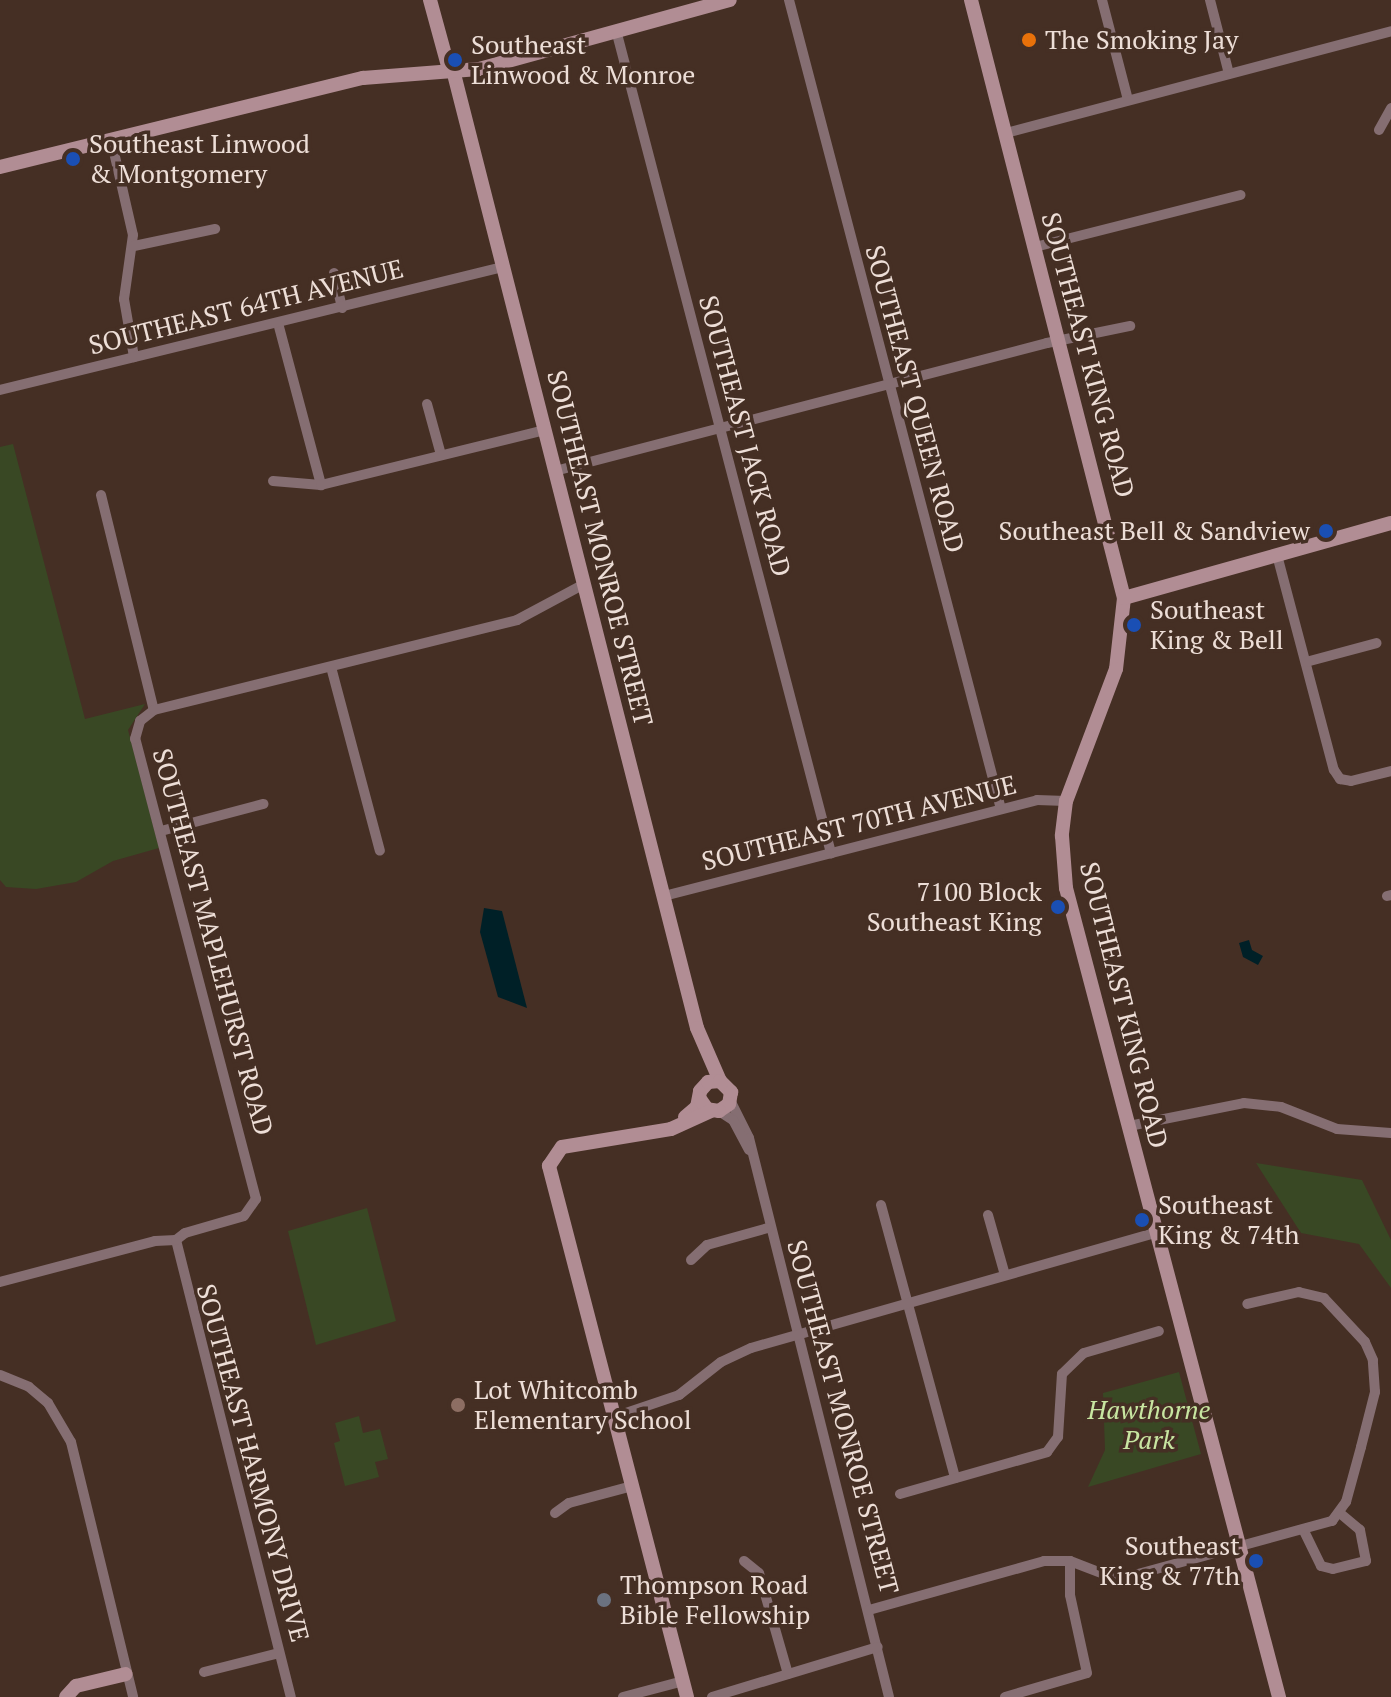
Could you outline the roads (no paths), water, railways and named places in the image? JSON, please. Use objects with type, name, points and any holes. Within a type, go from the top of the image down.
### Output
[{"type":"main road","name":"SOUTHEAST MONROE STREET","points":[[430,0],[503,267],[699,1034],[704,1084]]},
{"type":"main road","points":[[0,167],[363,78],[414,75],[486,63],[730,0]]},
{"type":"main road","name":"SOUTHEAST KING ROAD","points":[[971,0],[1124,598],[1116,669],[1066,801],[1062,836],[1066,888],[1279,1697]]},
{"type":"main road","points":[[1124,598],[1391,523]]},
{"type":"main road","name":"SOUTHEAST MONROE STREET","points":[[699,1034],[720,1081]]},
{"type":"main road","points":[[651,1130],[686,1116],[700,1099],[704,1084],[720,1081],[729,1088],[730,1100],[715,1111],[680,1127],[567,1146],[552,1155],[550,1176],[687,1697]]},
{"type":"main road","points":[[700,1099],[715,1111]]},
{"type":"main road","points":[[66,1697],[76,1686],[126,1674]]},
{"type":"street","name":"SOUTHEAST QUEEN ROAD","points":[[789,0],[1001,809]]},
{"type":"street","points":[[1102,0],[1128,100]]},
{"type":"street","points":[[1210,0],[1229,74]]},
{"type":"street","name":"SOUTHEAST JACK ROAD","points":[[616,30],[831,853]]},
{"type":"street","points":[[1006,133],[1391,31]]},
{"type":"street","points":[[1379,130],[1391,108]]},
{"type":"street","points":[[111,139],[134,246],[124,299],[134,357]]},
{"type":"street","points":[[1035,247],[1241,195]]},
{"type":"street","points":[[134,246],[215,229]]},
{"type":"street","name":"SOUTHEAST 64TH AVENUE","points":[[0,390],[503,267]]},
{"type":"street","points":[[334,273],[342,308]]},
{"type":"street","points":[[278,323],[321,485]]},
{"type":"street","points":[[555,471],[1130,326]]},
{"type":"street","points":[[427,404],[441,455]]},
{"type":"street","points":[[273,481],[321,485],[545,430]]},
{"type":"street","points":[[101,495],[154,710],[527,617],[584,584]]},
{"type":"street","points":[[1277,555],[1334,770],[1340,779],[1351,781],[1391,771]]},
{"type":"street","points":[[1306,662],[1377,643]]},
{"type":"street","points":[[331,667],[380,851]]},
{"type":"street","name":"SOUTHEAST MAPLEHURST ROAD","points":[[154,710],[140,721],[135,739],[256,1187],[251,1209],[176,1240]]},
{"type":"street","name":"SOUTHEAST 70TH AVENUE","points":[[664,896],[1001,809],[1045,799],[1066,801]]},
{"type":"street","points":[[161,831],[263,804]]},
{"type":"street","name":"SOUTHEAST MONROE STREET","points":[[730,1100],[747,1129],[749,1150],[768,1228],[889,1697]]},
{"type":"street","points":[[1129,1126],[1244,1103],[1281,1107],[1337,1129],[1391,1133]]},
{"type":"street","name":"SOUTHEAST MONROE STREET","points":[[715,1111],[733,1120],[749,1150]]},
{"type":"street","points":[[881,1205],[955,1478]]},
{"type":"street","points":[[988,1215],[1005,1275]]},
{"type":"street","points":[[691,1260],[707,1245],[768,1228]]},
{"type":"street","points":[[614,1417],[679,1395],[730,1356],[1157,1232]]},
{"type":"street","points":[[0,1282],[155,1241],[176,1240]]},
{"type":"street","name":"SOUTHEAST HARMONY DRIVE","points":[[176,1240],[291,1697]]},
{"type":"street","points":[[869,1610],[1036,1563],[1070,1561],[1109,1576],[1127,1577],[1304,1531],[1340,1513],[1361,1447],[1376,1375],[1365,1342],[1334,1306],[1314,1294],[1285,1294],[1247,1304]]},
{"type":"street","points":[[900,1494],[1047,1452],[1058,1437],[1062,1374],[1084,1353],[1159,1331]]},
{"type":"street","points":[[0,1375],[29,1387],[48,1403],[71,1442],[123,1645],[126,1674],[133,1697]]},
{"type":"street","points":[[555,1513],[569,1503],[632,1486]]},
{"type":"street","points":[[1304,1531],[1321,1566],[1333,1569],[1366,1561],[1360,1530],[1340,1513]]},
{"type":"street","points":[[744,1561],[759,1573],[788,1674]]},
{"type":"street","points":[[1005,1697],[1087,1673],[1070,1595],[1070,1561]]},
{"type":"street","points":[[712,1697],[878,1647]]},
{"type":"street","points":[[204,1672],[279,1653]]},
{"type":"street","points":[[623,1697],[683,1681]]},
{"type":"water","points":[[484,908],[502,911],[527,1008],[498,997],[480,932]]},
{"type":"water","points":[[1249,940],[1252,950],[1263,956],[1258,965],[1243,957],[1239,943]]},
{"type":"place","name":"The Smoking Jay","points":[[1029,40]]},
{"type":"place","name":"Southeast Linwood & Monroe","points":[[455,60]]},
{"type":"place","name":"Southeast Linwood & Montgomery","points":[[73,159]]},
{"type":"place","name":"Southeast Bell & Sandview","points":[[1326,531]]},
{"type":"place","name":"Southeast King & Bell","points":[[1134,625]]},
{"type":"place","name":"7100 Block Southeast King","points":[[1058,907]]},
{"type":"place","name":"Southeast King & 74th","points":[[1142,1220]]},
{"type":"place","name":"Lot Whitcomb Elementary School","points":[[458,1405]]},
{"type":"place","name":"Southeast King & 77th","points":[[1256,1561]]},
{"type":"place","name":"Thompson Road Bible Fellowship","points":[[604,1600]]},
{"type":"park label","name":"Hawthorne Park","points":[[1149,1425]]}]
